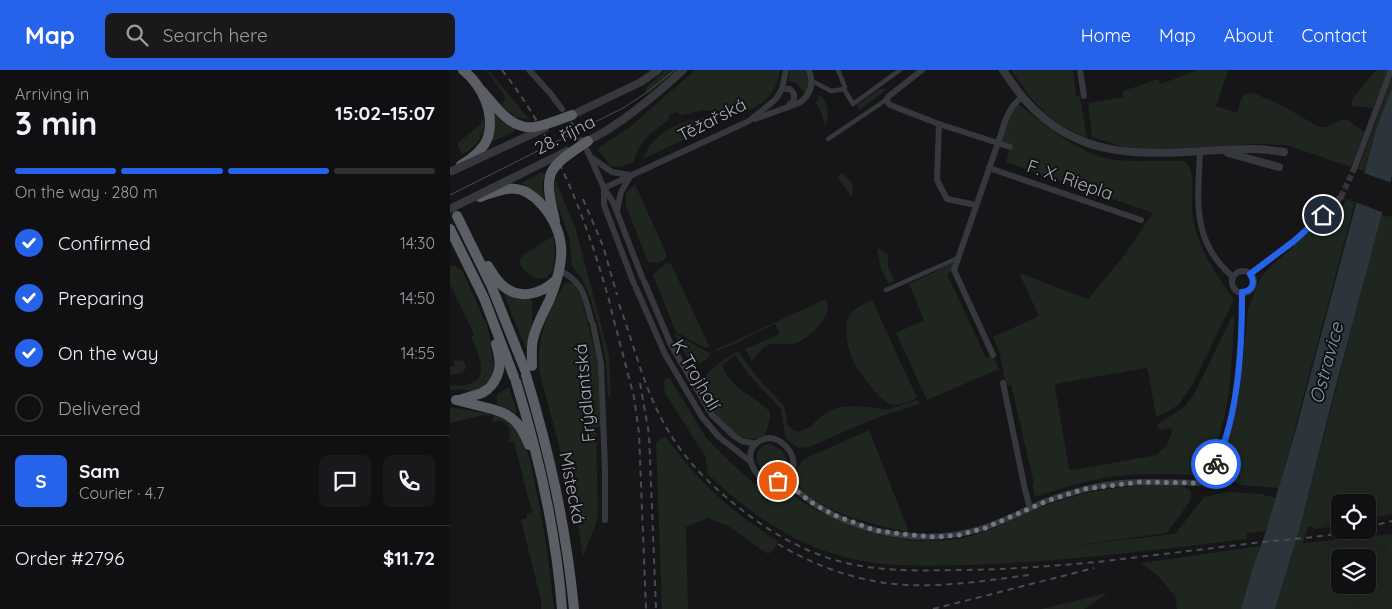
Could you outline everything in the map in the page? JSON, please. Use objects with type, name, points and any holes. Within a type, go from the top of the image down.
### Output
[{"type":"highway","points":[[463,70],[508,120],[524,126],[536,127],[572,115]]},
{"type":"highway","points":[[451,172],[473,157],[487,138],[489,119],[482,91]]},
{"type":"highway","points":[[529,371],[533,340],[560,270],[562,255],[560,238],[548,191],[550,175],[558,161],[588,146]]},
{"type":"highway","points":[[461,204],[496,191],[517,188],[535,198],[555,221]]},
{"type":"highway","name":"Místecká","points":[[454,213],[466,233],[491,285],[529,371],[561,511],[574,609]]},
{"type":"highway","name":"Místecká","points":[[450,229],[484,298],[498,333],[534,441],[555,545],[562,609]]},
{"type":"highway","points":[[466,233],[501,285],[508,290],[525,294],[536,294],[556,281]]},
{"type":"highway","points":[[453,400],[474,396],[490,388],[500,371],[500,362],[494,336],[485,313],[484,298]]},
{"type":"highway","points":[[453,400],[504,412],[519,424],[530,446],[538,477],[545,489]]},
{"type":"street","points":[[529,70],[562,109]]},
{"type":"street","name":"28. října","points":[[451,172],[641,82],[658,70]]},
{"type":"street","name":"28. října","points":[[454,213],[461,204],[588,146],[652,98],[683,70]]},
{"type":"street","name":"Těžařská","points":[[604,188],[750,122],[773,102],[782,88],[786,70]]},
{"type":"street","points":[[750,122],[803,100],[810,90],[812,81],[809,70]]},
{"type":"street","points":[[838,70],[845,87],[844,89],[853,104],[900,70]]},
{"type":"street","points":[[828,139],[886,100],[922,70]]},
{"type":"street","points":[[1003,70],[1023,97],[1052,124],[1079,139],[1097,146],[1117,151],[1139,153],[1254,149],[1284,152]]},
{"type":"street","points":[[1080,70],[1084,96]]},
{"type":"street","points":[[1354,169],[1390,70]]},
{"type":"street","points":[[812,81],[831,91],[844,89]]},
{"type":"street","points":[[781,110],[792,103],[795,97],[793,91],[782,88]]},
{"type":"street","points":[[993,355],[954,270],[1010,109],[1015,101],[1023,97]]},
{"type":"street","points":[[886,100],[890,106],[897,109],[1010,147]]},
{"type":"street","points":[[938,124],[937,180],[947,199],[976,205]]},
{"type":"street","points":[[588,146],[590,157],[604,188]]},
{"type":"street","points":[[1200,151],[1198,204],[1202,232],[1212,256],[1233,277],[1234,287],[1242,292],[1249,290],[1253,285],[1253,279],[1250,274],[1241,271],[1233,277]]},
{"type":"street","points":[[1221,151],[1279,166]]},
{"type":"street","points":[[590,157],[612,172],[631,175],[621,192],[617,212]]},
{"type":"street","name":"F. X. Riepla","points":[[989,168],[1141,220]]},
{"type":"street","name":"K Trojhalí","points":[[604,188],[613,202],[671,345],[712,415],[734,436],[742,441],[756,444]]},
{"type":"street","name":"K Trojhalí","points":[[604,188],[604,205],[635,286],[665,354],[702,417],[719,437],[751,462]]},
{"type":"street","points":[[1250,274],[1294,241],[1341,197]]},
{"type":"street","points":[[886,290],[959,258]]},
{"type":"street","name":"Frýdlantská","points":[[560,270],[573,277],[581,288],[592,322],[601,364],[606,474],[605,520]]},
{"type":"street","points":[[785,478],[798,492],[815,505],[837,516],[874,530],[934,537],[959,535],[985,528],[1047,501],[1084,489],[1110,484],[1155,481],[1199,483],[1208,477],[1222,451],[1233,412],[1237,389],[1242,292]]},
{"type":"street","points":[[1002,383],[1026,498],[1030,508]]},
{"type":"street","points":[[770,438],[786,445],[792,454],[793,462],[792,469],[785,478],[778,481],[766,480],[757,474],[751,462],[750,454],[756,444],[770,438]]},
{"type":"shaded area","points":[[486,70],[488,70],[530,120],[515,117],[502,105],[505,99],[504,95]]},
{"type":"shaded area","points":[[666,70],[677,70],[648,94],[645,88]]},
{"type":"shaded area","points":[[695,70],[780,70],[770,95],[754,108],[734,115],[704,110],[681,115],[676,112],[670,114],[668,121],[651,133],[642,143],[634,162],[620,167],[611,166],[597,149],[631,126]]},
{"type":"shaded area","points":[[790,70],[807,70],[809,86],[805,94],[796,83],[788,81]]},
{"type":"shaded area","points":[[1011,70],[1073,70],[1076,96],[1080,97],[1087,138],[1073,132],[1043,111],[1027,93]]},
{"type":"shaded area","points":[[1198,70],[1228,70],[1216,106],[1237,113],[1242,98],[1248,93],[1272,101],[1320,127],[1327,127],[1346,119],[1364,132],[1351,167],[1286,145],[1259,144],[1134,150],[1092,137],[1088,103],[1123,97],[1123,91],[1158,79],[1161,84]]},
{"type":"shaded area","points":[[1376,70],[1389,70],[1373,108],[1352,106],[1353,98]]},
{"type":"shaded area","points":[[1392,77],[1392,88],[1376,129],[1364,171],[1358,169]]},
{"type":"shaded area","points":[[879,89],[887,89],[860,110],[857,105]]},
{"type":"shaded area","points":[[820,95],[828,110],[828,119],[825,127],[816,103]]},
{"type":"shaded area","points":[[1015,101],[1062,137],[1102,157],[1124,161],[1185,161],[1189,166],[1193,184],[1192,209],[1197,235],[1207,257],[1234,300],[1192,385],[1178,405],[1156,417],[1148,370],[1145,368],[1056,384],[1055,387],[1069,469],[1157,455],[1167,445],[1173,430],[1170,428],[1161,430],[1158,428],[1158,424],[1183,408],[1193,396],[1231,319],[1235,315],[1227,403],[1219,438],[1208,465],[1201,471],[1192,475],[1141,474],[1110,477],[1081,483],[1035,497],[1032,485],[1034,484],[1011,385],[1006,386],[999,350],[993,337],[1039,316],[1019,273],[1088,299],[1123,257],[1153,213],[1006,162],[1011,144],[999,140]]},
{"type":"shaded area","points":[[494,113],[503,122],[515,129],[514,132],[494,141],[491,139]]},
{"type":"shaded area","points":[[484,117],[482,134],[476,144],[462,155],[458,143],[480,125]]},
{"type":"shaded area","points":[[707,118],[712,121],[707,129],[643,159],[647,150],[659,136],[682,123]]},
{"type":"shaded area","points":[[542,172],[545,173],[542,187],[545,201],[533,190],[523,185],[523,182]]},
{"type":"shaded area","points":[[843,173],[853,184],[852,198],[837,176]]},
{"type":"shaded area","points":[[555,179],[576,230],[609,356],[611,399],[608,395],[606,362],[600,331],[590,297],[581,277],[572,266],[569,237],[554,195]]},
{"type":"shaded area","points":[[635,184],[666,253],[666,258],[659,263],[648,262],[626,206],[626,193]]},
{"type":"shaded area","points":[[1341,197],[1355,202],[1279,488],[1242,485],[1220,475],[1231,436],[1240,389],[1248,309],[1262,275],[1327,215],[1341,210],[1346,200]]},
{"type":"shaded area","points":[[1381,215],[1392,217],[1392,514],[1376,517],[1376,494],[1331,494],[1331,526],[1316,529],[1308,526],[1303,543],[1343,539],[1376,539],[1376,536],[1392,534],[1392,609],[1275,609],[1301,524]]},
{"type":"shaded area","points":[[553,236],[555,254],[551,272],[543,279],[533,276],[524,269],[519,260],[523,255]]},
{"type":"shaded area","points":[[877,248],[888,255],[888,267],[895,281],[889,284],[881,269]]},
{"type":"shaded area","points":[[666,263],[671,264],[709,346],[705,348],[676,332],[653,275]]},
{"type":"shaded area","points":[[951,264],[954,265],[954,270],[947,274],[986,358],[993,355],[999,369],[927,400],[896,333],[924,320],[909,284]]},
{"type":"shaded area","points":[[450,266],[455,266],[462,270],[487,326],[492,344],[490,345],[494,366],[492,377],[488,383],[473,391],[450,390],[450,386],[466,385],[479,378],[481,365],[471,338],[474,334],[450,284]]},
{"type":"shaded area","points":[[566,282],[574,284],[581,297],[599,367],[602,427],[596,428],[598,515],[583,556],[573,496],[540,375],[539,362],[539,350],[544,326],[553,304]]},
{"type":"shaded area","points":[[504,294],[531,299],[532,301],[532,332],[529,347],[526,349]]},
{"type":"shaded area","points":[[826,299],[828,305],[827,312],[820,325],[809,336],[797,343],[765,346],[752,361],[745,349],[780,334],[775,324],[717,351],[717,349]]},
{"type":"shaded area","points":[[872,300],[917,398],[907,402],[891,404],[886,402],[864,378],[851,356],[847,333],[848,318],[855,309]]},
{"type":"shaded area","points":[[674,333],[709,353],[712,351],[707,359],[700,363],[689,360]]},
{"type":"shaded area","points":[[738,351],[753,372],[783,405],[787,424],[794,431],[808,428],[824,415],[840,407],[860,406],[885,410],[918,400],[920,404],[881,416],[809,447],[799,448],[788,441],[785,436],[781,409],[749,375],[735,355],[722,365],[726,373],[736,386],[770,412],[765,435],[751,439],[746,438],[723,423],[710,405],[704,386],[705,378],[711,370]]},
{"type":"shaded area","points":[[454,361],[464,361],[466,368],[462,373],[450,375],[450,367],[455,365]]},
{"type":"shaded area","points":[[669,377],[707,439],[763,491],[776,485],[804,503],[846,524],[897,539],[933,541],[967,537],[987,531],[1058,501],[1102,490],[1132,486],[1181,486],[1191,491],[1190,501],[1167,533],[1071,546],[1175,534],[1204,497],[1229,492],[1261,494],[1276,498],[1266,531],[1247,533],[1247,539],[1108,555],[969,565],[901,565],[850,559],[816,548],[766,521],[736,499],[708,474],[705,456],[665,393],[663,381]]},
{"type":"shaded area","points":[[509,387],[517,412],[515,413],[497,405],[497,395]]},
{"type":"shaded area","points":[[450,407],[491,414],[490,416],[484,415],[450,423]]},
{"type":"shaded area","points":[[494,414],[509,421],[514,426],[530,460],[549,566],[554,609],[541,609],[541,600],[521,520],[527,518],[527,514],[532,512],[514,442],[509,442],[510,433],[505,423],[502,421],[492,422]]},
{"type":"shaded area","points":[[869,430],[909,532],[880,526],[840,513],[807,494],[798,483],[796,470],[804,459]]},
{"type":"shaded area","points":[[665,436],[702,481],[745,519],[778,541],[775,548],[768,554],[728,526],[708,518],[686,527],[688,609],[662,609],[656,442]]},
{"type":"shaded area","points":[[770,444],[782,450],[787,459],[785,469],[776,475],[763,471],[757,459],[758,450],[764,445]]},
{"type":"shaded area","points":[[1260,546],[1241,609],[1177,609],[1175,596],[1158,576],[1141,563]]},
{"type":"shaded area","points":[[1108,593],[1084,609],[1041,609]]},
{"type":"water","name":"Ostravice","points":[[1392,88],[1392,176],[1301,524],[1275,609],[1241,609],[1296,429],[1376,129]]},
{"type":"pier","points":[[1361,172],[1392,183],[1384,213],[1353,201]]},
{"type":"tunnel","points":[[565,115],[585,147]]},
{"type":"tunnel","points":[[1341,197],[1354,169]]},
{"type":"tram line","points":[[450,195],[625,107],[675,70]]},
{"type":"railway","points":[[502,70],[538,124],[568,181],[591,242],[610,304]]},
{"type":"railway","points":[[583,199],[603,246],[617,295]]},
{"type":"railway","points":[[619,304],[651,398],[666,427],[687,458],[713,486],[755,520],[807,550],[835,560],[878,568],[971,570],[1106,561],[1331,535]]},
{"type":"railway","points":[[611,309],[634,397],[639,433],[646,609]]},
{"type":"railway","points":[[640,383],[649,434],[656,609]]},
{"type":"railway","points":[[1376,525],[1392,521]]},
{"type":"railway","points":[[778,544],[814,563],[833,570],[872,581],[893,584],[946,584],[1029,575]]},
{"type":"railway","points":[[933,609],[1094,568]]},
{"type":"way so far","points":[[778,481],[785,478],[798,492],[815,505],[837,516],[874,530],[934,537],[959,535],[985,528],[1047,501],[1084,489],[1110,484],[1155,481],[1199,483],[1208,477],[1216,464]]},
{"type":"route","points":[[1216,464],[1227,436],[1237,389],[1242,292],[1246,292],[1253,285],[1253,279],[1250,274],[1294,241],[1323,215]]}]
